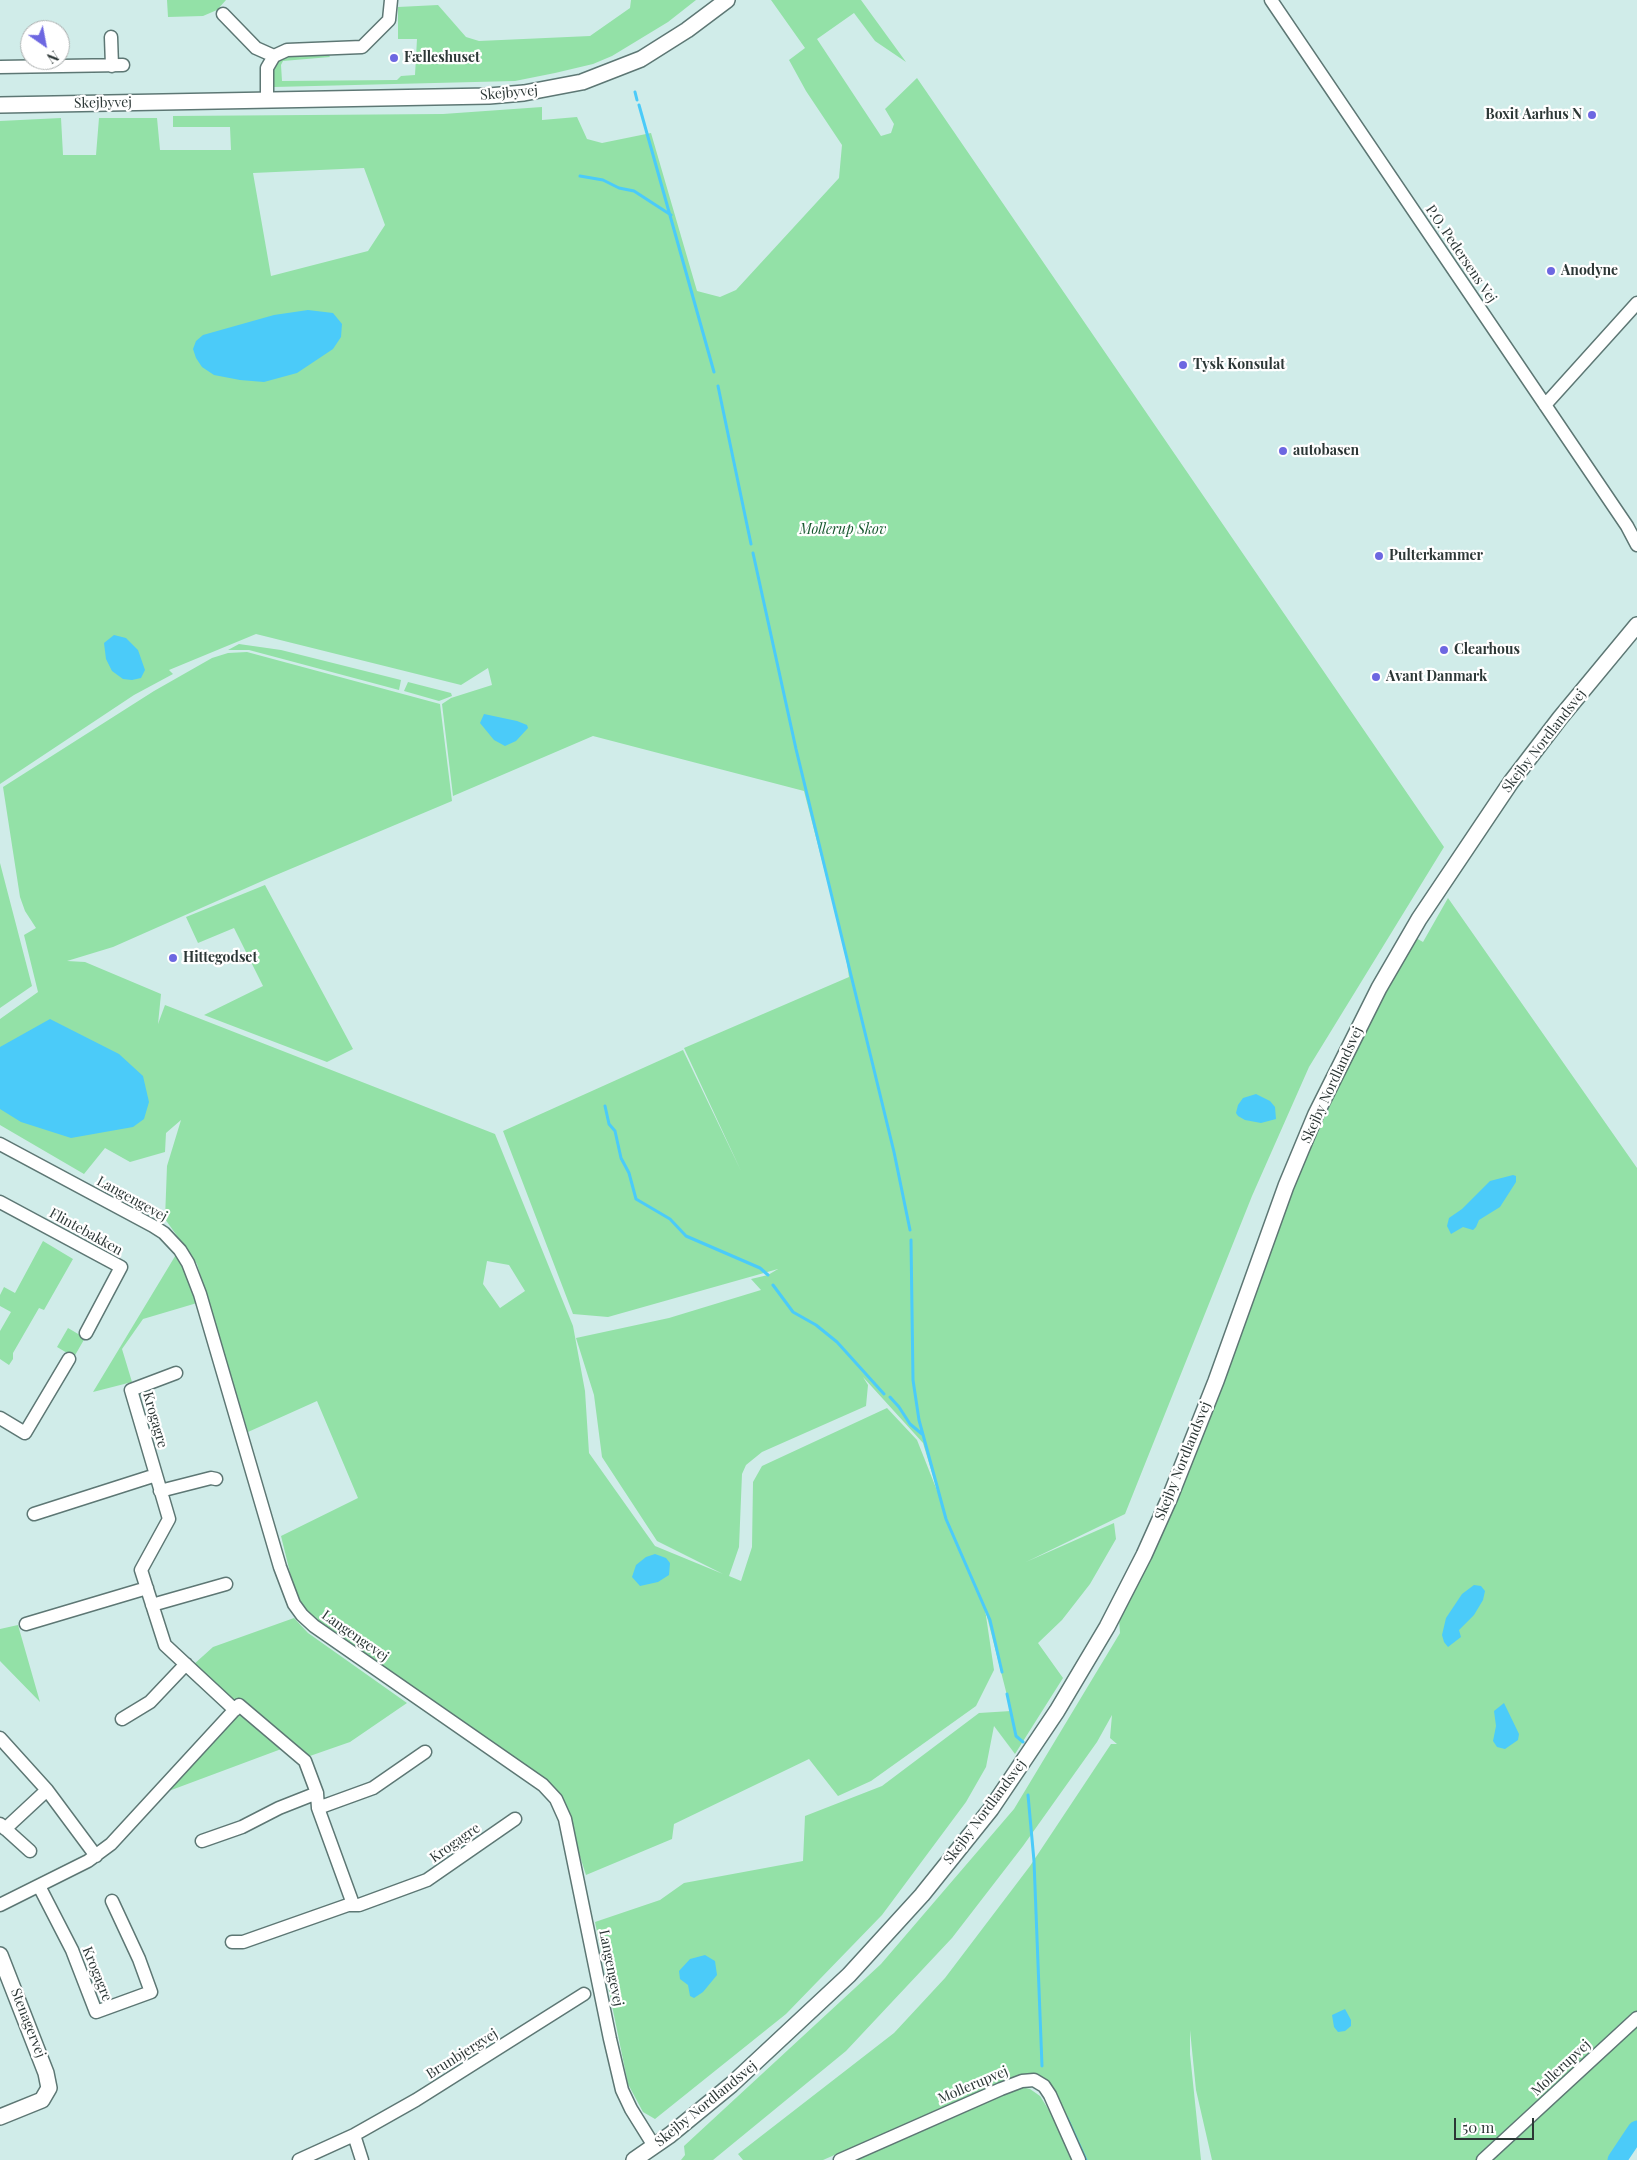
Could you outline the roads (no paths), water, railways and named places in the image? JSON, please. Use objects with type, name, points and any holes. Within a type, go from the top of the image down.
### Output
[{"type":"street","points":[[267,100],[267,68],[274,56],[287,50],[362,47],[389,20],[391,0]]},
{"type":"street","name":"Skejbyvej","points":[[0,105],[489,96],[552,89],[582,82],[640,59],[687,30],[727,0]]},
{"type":"street","name":"P.O. Pedersens Vej","points":[[1271,0],[1627,526],[1637,545]]},
{"type":"street","points":[[222,14],[256,48],[274,56]]},
{"type":"street","points":[[0,67],[118,65],[111,37]]},
{"type":"street","points":[[1545,405],[1637,303]]},
{"type":"street","name":"P.O. Pedersens Vej","points":[[1627,526],[1637,536]]},
{"type":"street","name":"Skejby Nordlandsvej","points":[[634,2160],[732,2085],[856,1968],[922,1895],[991,1809],[1057,1711],[1107,1627],[1144,1554],[1170,1496],[1216,1381],[1286,1186],[1316,1114],[1359,1028],[1419,919],[1511,782],[1637,625]]},
{"type":"street","name":"Skejby Nordlandsvej","points":[[1600,669],[1637,641]]},
{"type":"street","name":"Langengevej","points":[[0,1144],[154,1226],[164,1233],[180,1250],[188,1263],[200,1294],[280,1567],[294,1604],[302,1615],[314,1626],[543,1785],[556,1799],[565,1819],[572,1849],[620,2081],[631,2109],[654,2146]]},
{"type":"street","name":"Flintebakken","points":[[0,1202],[120,1267],[86,1333]]},
{"type":"street","points":[[0,1418],[25,1433],[69,1359]]},
{"type":"street","name":"Krogagre","points":[[176,1373],[131,1390],[168,1519],[141,1570],[165,1645],[235,1710],[240,1705],[305,1760],[317,1794],[318,1808],[353,1904]]},
{"type":"street","points":[[34,1514],[156,1475]]},
{"type":"street","points":[[160,1491],[211,1478],[216,1479]]},
{"type":"street","points":[[152,1605],[226,1584]]},
{"type":"street","points":[[26,1624],[147,1588]]},
{"type":"street","points":[[122,1719],[150,1702],[186,1664]]},
{"type":"street","points":[[0,1905],[96,1856],[111,1844],[235,1710]]},
{"type":"street","points":[[0,1738],[47,1790],[96,1856]]},
{"type":"street","points":[[318,1808],[373,1788],[424,1752]]},
{"type":"street","points":[[30,1851],[3,1826],[47,1790]]},
{"type":"street","points":[[202,1841],[242,1827],[280,1808],[317,1794]]},
{"type":"street","name":"Krogagre","points":[[232,1942],[243,1942],[353,1904],[358,1905],[427,1880],[515,1819]]},
{"type":"street","name":"Krogagre","points":[[39,1886],[72,1950],[96,2012],[151,1992],[139,1959],[112,1901]]},
{"type":"street","name":"Stenagervej","points":[[0,1954],[49,2083],[48,2093],[38,2102],[0,2117]]},
{"type":"street","name":"Brunbjergvej","points":[[298,2160],[354,2135],[477,2063],[584,1994]]},
{"type":"street","name":"Mollerupvej","points":[[1482,2160],[1637,2018]]},
{"type":"street","name":"Mollerupvej","points":[[840,2160],[1001,2089],[1022,2081],[1034,2080],[1044,2086],[1050,2095],[1079,2160]]},
{"type":"street","points":[[354,2135],[362,2160]]},
{"type":"water","points":[[308,310],[333,313],[342,324],[341,337],[333,349],[297,373],[264,382],[240,380],[214,375],[202,367],[196,358],[193,349],[196,341],[203,335],[274,315]]},
{"type":"water","points":[[114,635],[126,638],[138,650],[145,670],[141,678],[123,679],[112,671],[106,659],[104,643]]},
{"type":"water","points":[[484,714],[517,721],[527,725],[528,728],[516,741],[505,746],[494,740],[480,723]]},
{"type":"water","points":[[50,1019],[119,1054],[143,1076],[149,1102],[144,1119],[133,1127],[71,1138],[21,1122],[0,1109],[0,1047]]},
{"type":"water","points":[[1256,1094],[1270,1101],[1275,1107],[1276,1119],[1261,1123],[1245,1120],[1238,1116],[1236,1113],[1238,1105],[1243,1098]]},
{"type":"water","points":[[1513,1175],[1516,1176],[1516,1182],[1500,1207],[1479,1220],[1473,1230],[1463,1227],[1451,1234],[1447,1226],[1449,1218],[1462,1209],[1490,1181]]},
{"type":"water","points":[[655,1554],[666,1558],[670,1563],[669,1575],[658,1582],[640,1586],[632,1577],[636,1565],[646,1557]]},
{"type":"water","points":[[1474,1585],[1481,1586],[1485,1591],[1483,1600],[1474,1615],[1459,1630],[1461,1637],[1448,1647],[1442,1635],[1446,1618],[1462,1594]]},
{"type":"water","points":[[1504,1703],[1519,1734],[1518,1740],[1505,1749],[1497,1747],[1493,1741],[1496,1726],[1494,1711]]},
{"type":"water","points":[[705,1955],[715,1961],[717,1975],[703,1992],[694,1998],[690,1996],[688,1985],[680,1979],[679,1971],[690,1959]]},
{"type":"water","points":[[1345,2009],[1351,2020],[1351,2026],[1345,2031],[1338,2032],[1334,2027],[1332,2015]]},
{"type":"waterway","points":[[635,92],[637,100]]},
{"type":"waterway","points":[[639,105],[714,372]]},
{"type":"waterway","points":[[580,176],[603,180],[619,188],[634,191],[671,215]]},
{"type":"waterway","points":[[718,386],[751,544]]},
{"type":"waterway","points":[[753,553],[796,749],[894,1152],[910,1230]]},
{"type":"waterway","points":[[605,1106],[609,1124],[615,1131],[621,1158],[629,1173],[636,1199],[670,1219],[686,1236],[760,1268],[768,1275]]},
{"type":"waterway","points":[[911,1240],[913,1380],[919,1420],[946,1519],[990,1620],[1002,1672]]},
{"type":"waterway","points":[[773,1285],[793,1312],[816,1325],[837,1342],[884,1394]]},
{"type":"waterway","points":[[890,1397],[910,1424],[922,1434]]},
{"type":"waterway","points":[[1007,1694],[1016,1736],[1023,1742]]},
{"type":"waterway","points":[[1028,1795],[1034,1861],[1042,2066]]},
{"type":"waterway","points":[[1067,2118],[1086,2160]]},
{"type":"waterway","points":[[1617,2160],[1637,2130]]},
{"type":"place","name":"Fælleshuset","points":[[394,58]]},
{"type":"place","name":"Boxit Aarhus N","points":[[1592,115]]},
{"type":"place","name":"Anodyne","points":[[1551,271]]},
{"type":"place","name":"Tysk Konsulat","points":[[1183,365]]},
{"type":"place","name":"autobasen","points":[[1283,451]]},
{"type":"place","name":"Pulterkammer","points":[[1379,556]]},
{"type":"place","name":"Clearhous","points":[[1444,650]]},
{"type":"place","name":"Avant Danmark","points":[[1376,677]]},
{"type":"place","name":"Hittegodset","points":[[173,958]]},
{"type":"park label","name":"Mollerup Skov","points":[[843,530]]}]
